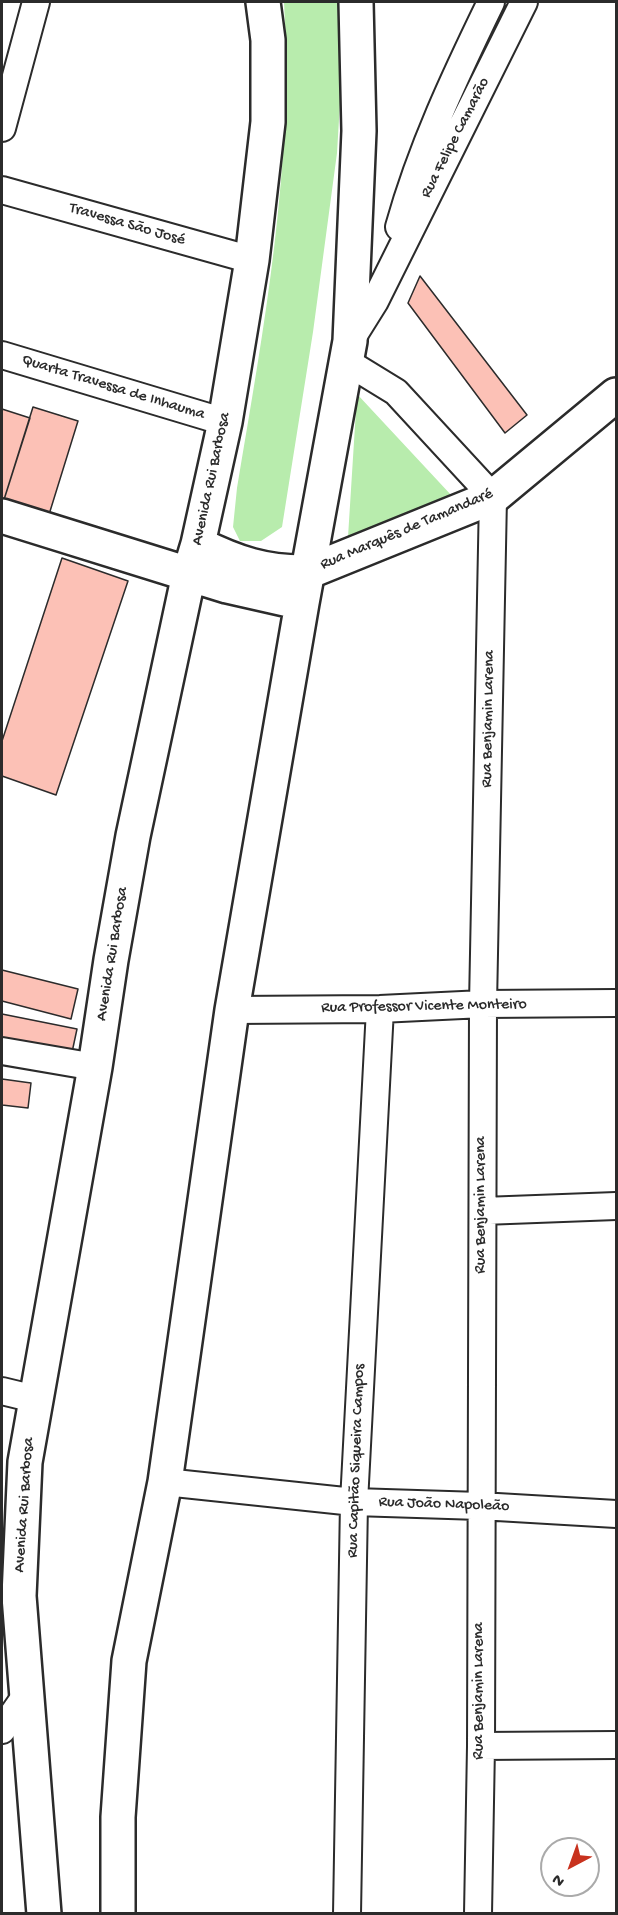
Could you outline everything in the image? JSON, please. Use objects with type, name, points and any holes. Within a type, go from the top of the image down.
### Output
[{"type":"main road","name":"Avenida Rui Barbosa","points":[[44,1914],[19,1596],[25,1462],[95,1067],[133,836],[225,422],[252,260],[268,122],[268,40],[263,2]]},
{"type":"main road","points":[[118,1914],[118,1817],[129,1661],[165,1482],[232,1010],[348,351],[359,131],[356,2]]},
{"type":"main road","name":"Rua Marquês de Tamandaré","points":[[308,572],[493,497],[614,399]]},
{"type":"main road","points":[[2,516],[194,559],[234,561],[265,570],[308,572]]},
{"type":"main road","points":[[194,559],[227,586],[302,603]]},
{"type":"street","points":[[2,128],[36,2]]},
{"type":"street","name":"Rua Felipe Camarão","points":[[388,274],[398,230],[423,152],[490,2]]},
{"type":"street","name":"Rua Felipe Camarão","points":[[348,351],[524,2]]},
{"type":"street","name":"Travessa São José","points":[[2,190],[252,260]]},
{"type":"street","points":[[348,351],[396,392],[493,497]]},
{"type":"street","name":"Quarta Travessa de Inhauma","points":[[2,355],[225,422]]},
{"type":"street","name":"Rua Benjamin Larena","points":[[478,1914],[481,1746],[483,1004],[493,497]]},
{"type":"street","name":"Rua Professor Vicente Monteiro","points":[[232,1010],[380,1009],[483,1004],[616,1004]]},
{"type":"street","name":"Rua Capitão Siqueira Campos","points":[[347,1914],[354,1502],[380,1009]]},
{"type":"street","points":[[2,1051],[95,1067]]},
{"type":"street","points":[[483,1211],[616,1206]]},
{"type":"street","points":[[2,1391],[35,1399]]},
{"type":"street","name":"Rua João Napoleão","points":[[165,1482],[354,1502],[616,1514]]},
{"type":"street","points":[[2,1730],[27,1694]]},
{"type":"street","points":[[481,1746],[616,1745]]},
{"type":"green space","points":[[284,2],[346,2],[337,153],[313,332],[282,527],[261,541],[240,541],[233,527],[237,488],[266,307],[281,185],[286,63]]},
{"type":"green space","points":[[357,394],[452,496],[348,537]]},
{"type":"building","points":[[420,276],[527,415],[505,433],[408,303]]},
{"type":"building","points":[[33,407],[78,421],[47,521],[2,506]]},
{"type":"building","points":[[2,409],[30,418],[2,506]]},
{"type":"building","points":[[62,558],[128,581],[56,795],[2,776],[2,741]]},
{"type":"building","points":[[2,970],[78,989],[71,1019],[2,1001]]},
{"type":"building","points":[[2,1014],[77,1029],[71,1057],[2,1043]]},
{"type":"building","points":[[2,1079],[31,1083],[28,1108],[2,1105]]}]
